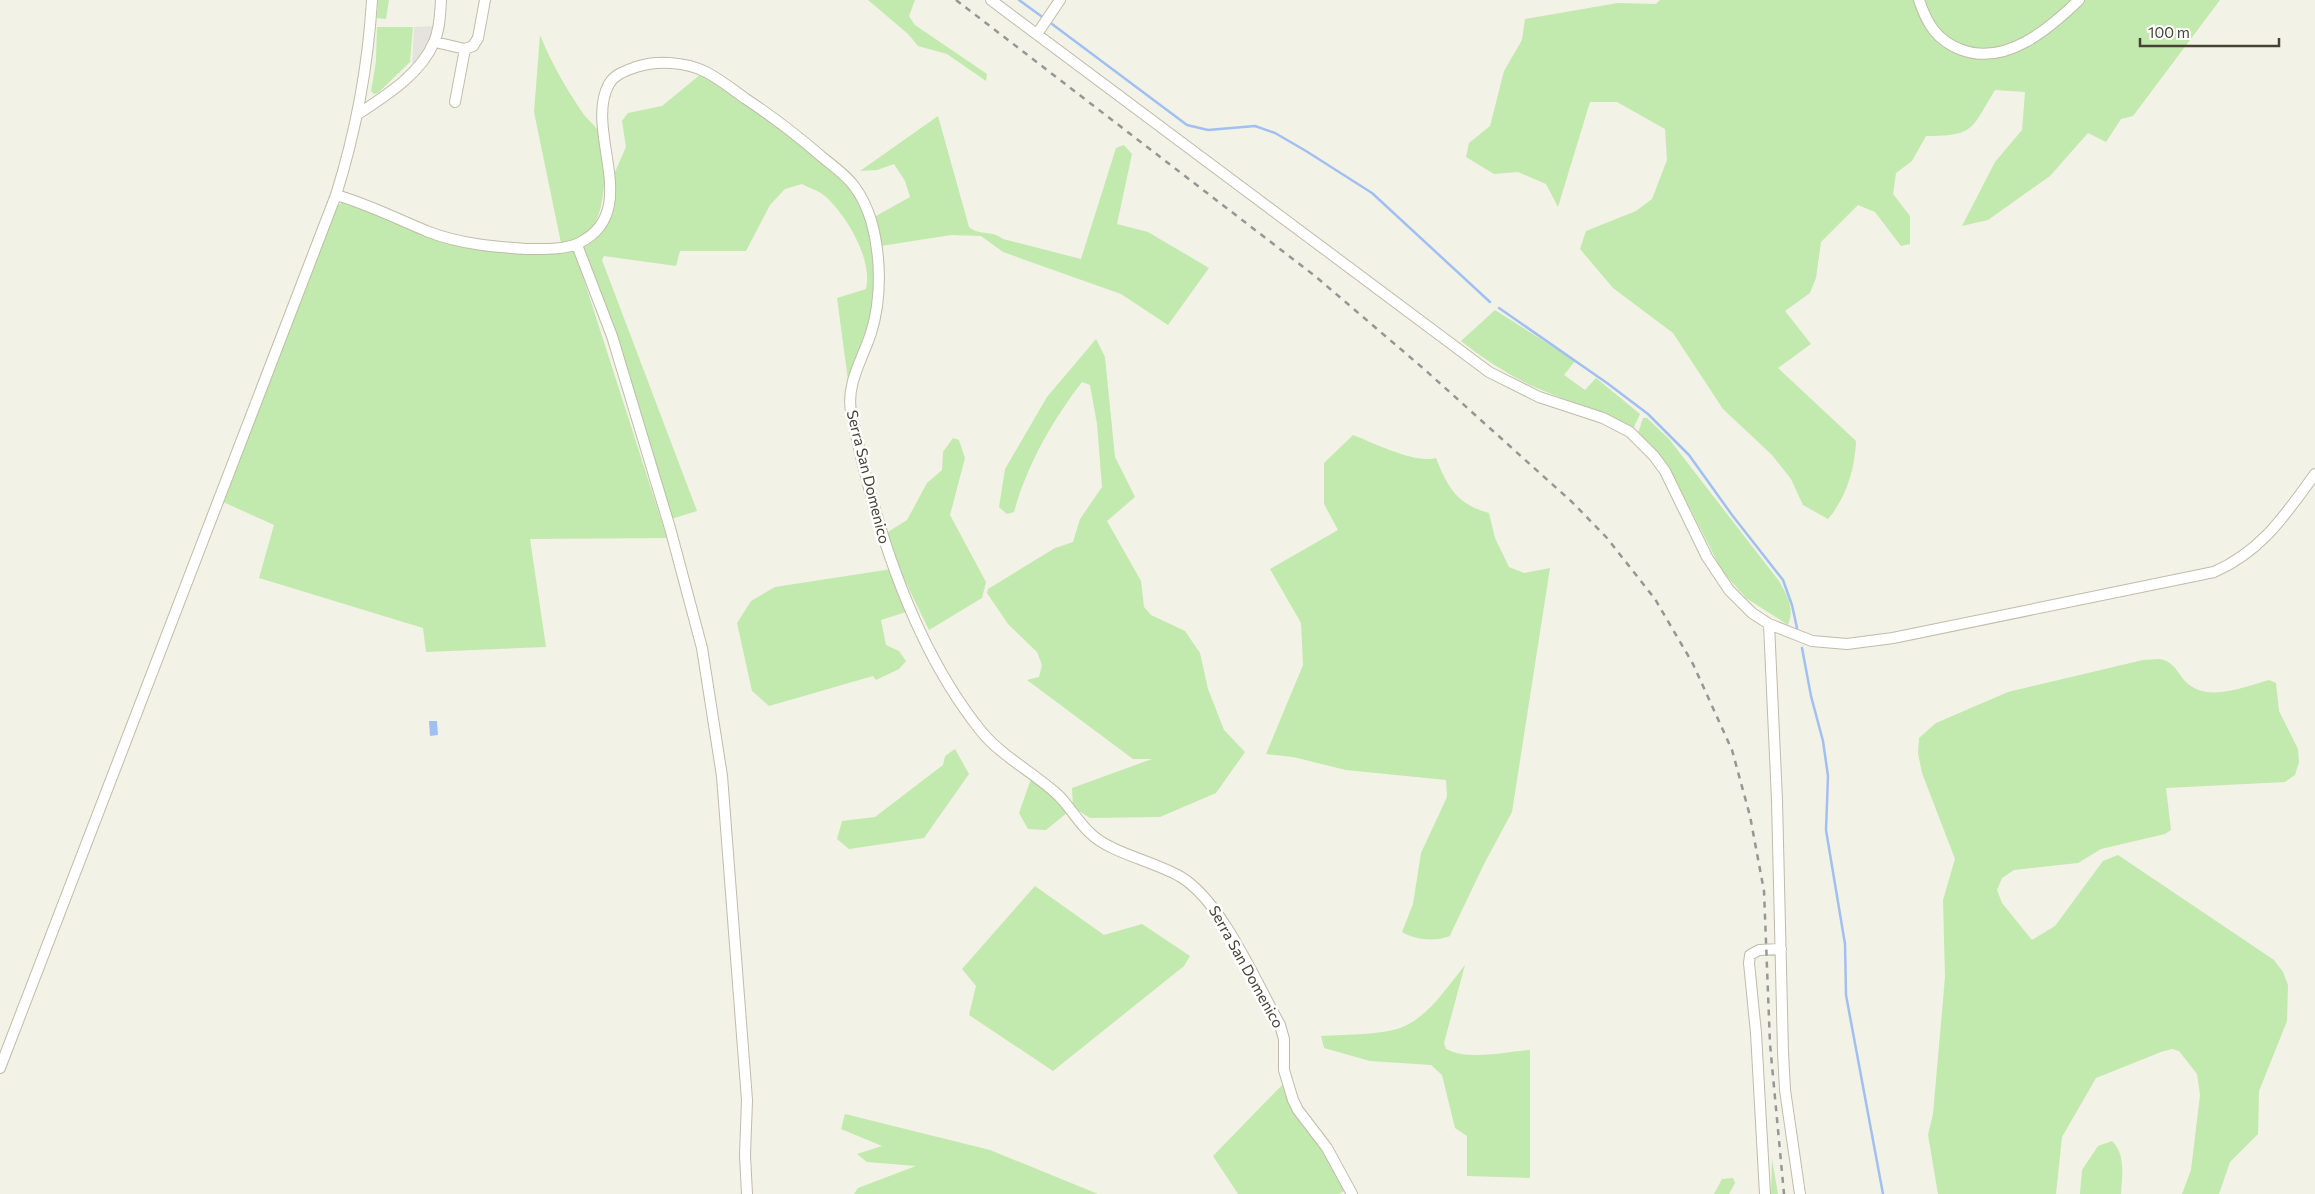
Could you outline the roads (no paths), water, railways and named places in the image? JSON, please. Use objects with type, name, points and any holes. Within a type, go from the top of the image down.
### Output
[{"type":"street","points":[[0,1068],[336,195],[358,114],[370,40],[372,0]]},
{"type":"street","points":[[358,114],[392,91],[417,66],[435,42],[441,0]]},
{"type":"street","points":[[435,42],[465,49],[473,46],[478,38],[485,0]]},
{"type":"street","points":[[991,0],[1489,372],[1539,397],[1603,418],[1630,432],[1654,456],[1665,471],[1718,576],[1741,603],[1769,624],[1812,641],[1833,644],[1861,643],[1893,638],[2196,577],[2229,566],[2260,545],[2315,474]]},
{"type":"street","points":[[1037,34],[1060,0]]},
{"type":"street","points":[[1919,0],[1929,26],[1940,38],[1953,46],[1982,56],[2022,44],[2079,0]]},
{"type":"street","points":[[455,102],[465,49]]},
{"type":"street","name":"Serra San Domenico","points":[[577,245],[598,227],[608,210],[610,177],[603,118],[605,93],[614,77],[643,65],[680,64],[707,72],[790,129],[842,172],[855,187],[864,204],[875,240],[878,291],[877,312],[851,387],[849,403],[860,454],[885,546],[930,650],[956,694],[982,732],[996,746],[1058,795],[1090,834],[1120,850],[1167,868],[1190,882],[1205,896],[1220,917],[1280,1025],[1284,1039],[1284,1070],[1298,1110],[1328,1148],[1352,1194]]},
{"type":"street","points":[[336,195],[362,202],[430,232],[454,239],[519,248],[549,249],[577,245],[612,336],[670,528],[702,648],[722,776],[747,1091],[747,1194]]},
{"type":"street","points":[[1769,624],[1773,686],[1785,1090],[1800,1194]]},
{"type":"street","points":[[1766,1194],[1756,1033],[1749,962],[1750,955],[1756,951],[1780,950]]},
{"type":"water","points":[[429,721],[437,721],[438,735],[430,736]]},
{"type":"waterway","points":[[1019,0],[1041,16]]},
{"type":"waterway","points":[[1052,24],[1187,125],[1208,130],[1255,126],[1275,133],[1306,151],[1372,193],[1490,302]]},
{"type":"waterway","points":[[1499,308],[1648,414],[1689,455],[1732,515],[1783,580],[1792,605],[1797,628]]},
{"type":"waterway","points":[[1802,648],[1811,696],[1823,741],[1828,776],[1826,830],[1845,944],[1846,995],[1883,1194]]},
{"type":"railway","points":[[956,0],[1315,276],[1424,369],[1572,502],[1607,538],[1655,599],[1693,664],[1732,750],[1750,816],[1764,891],[1770,1044],[1784,1194]]}]
